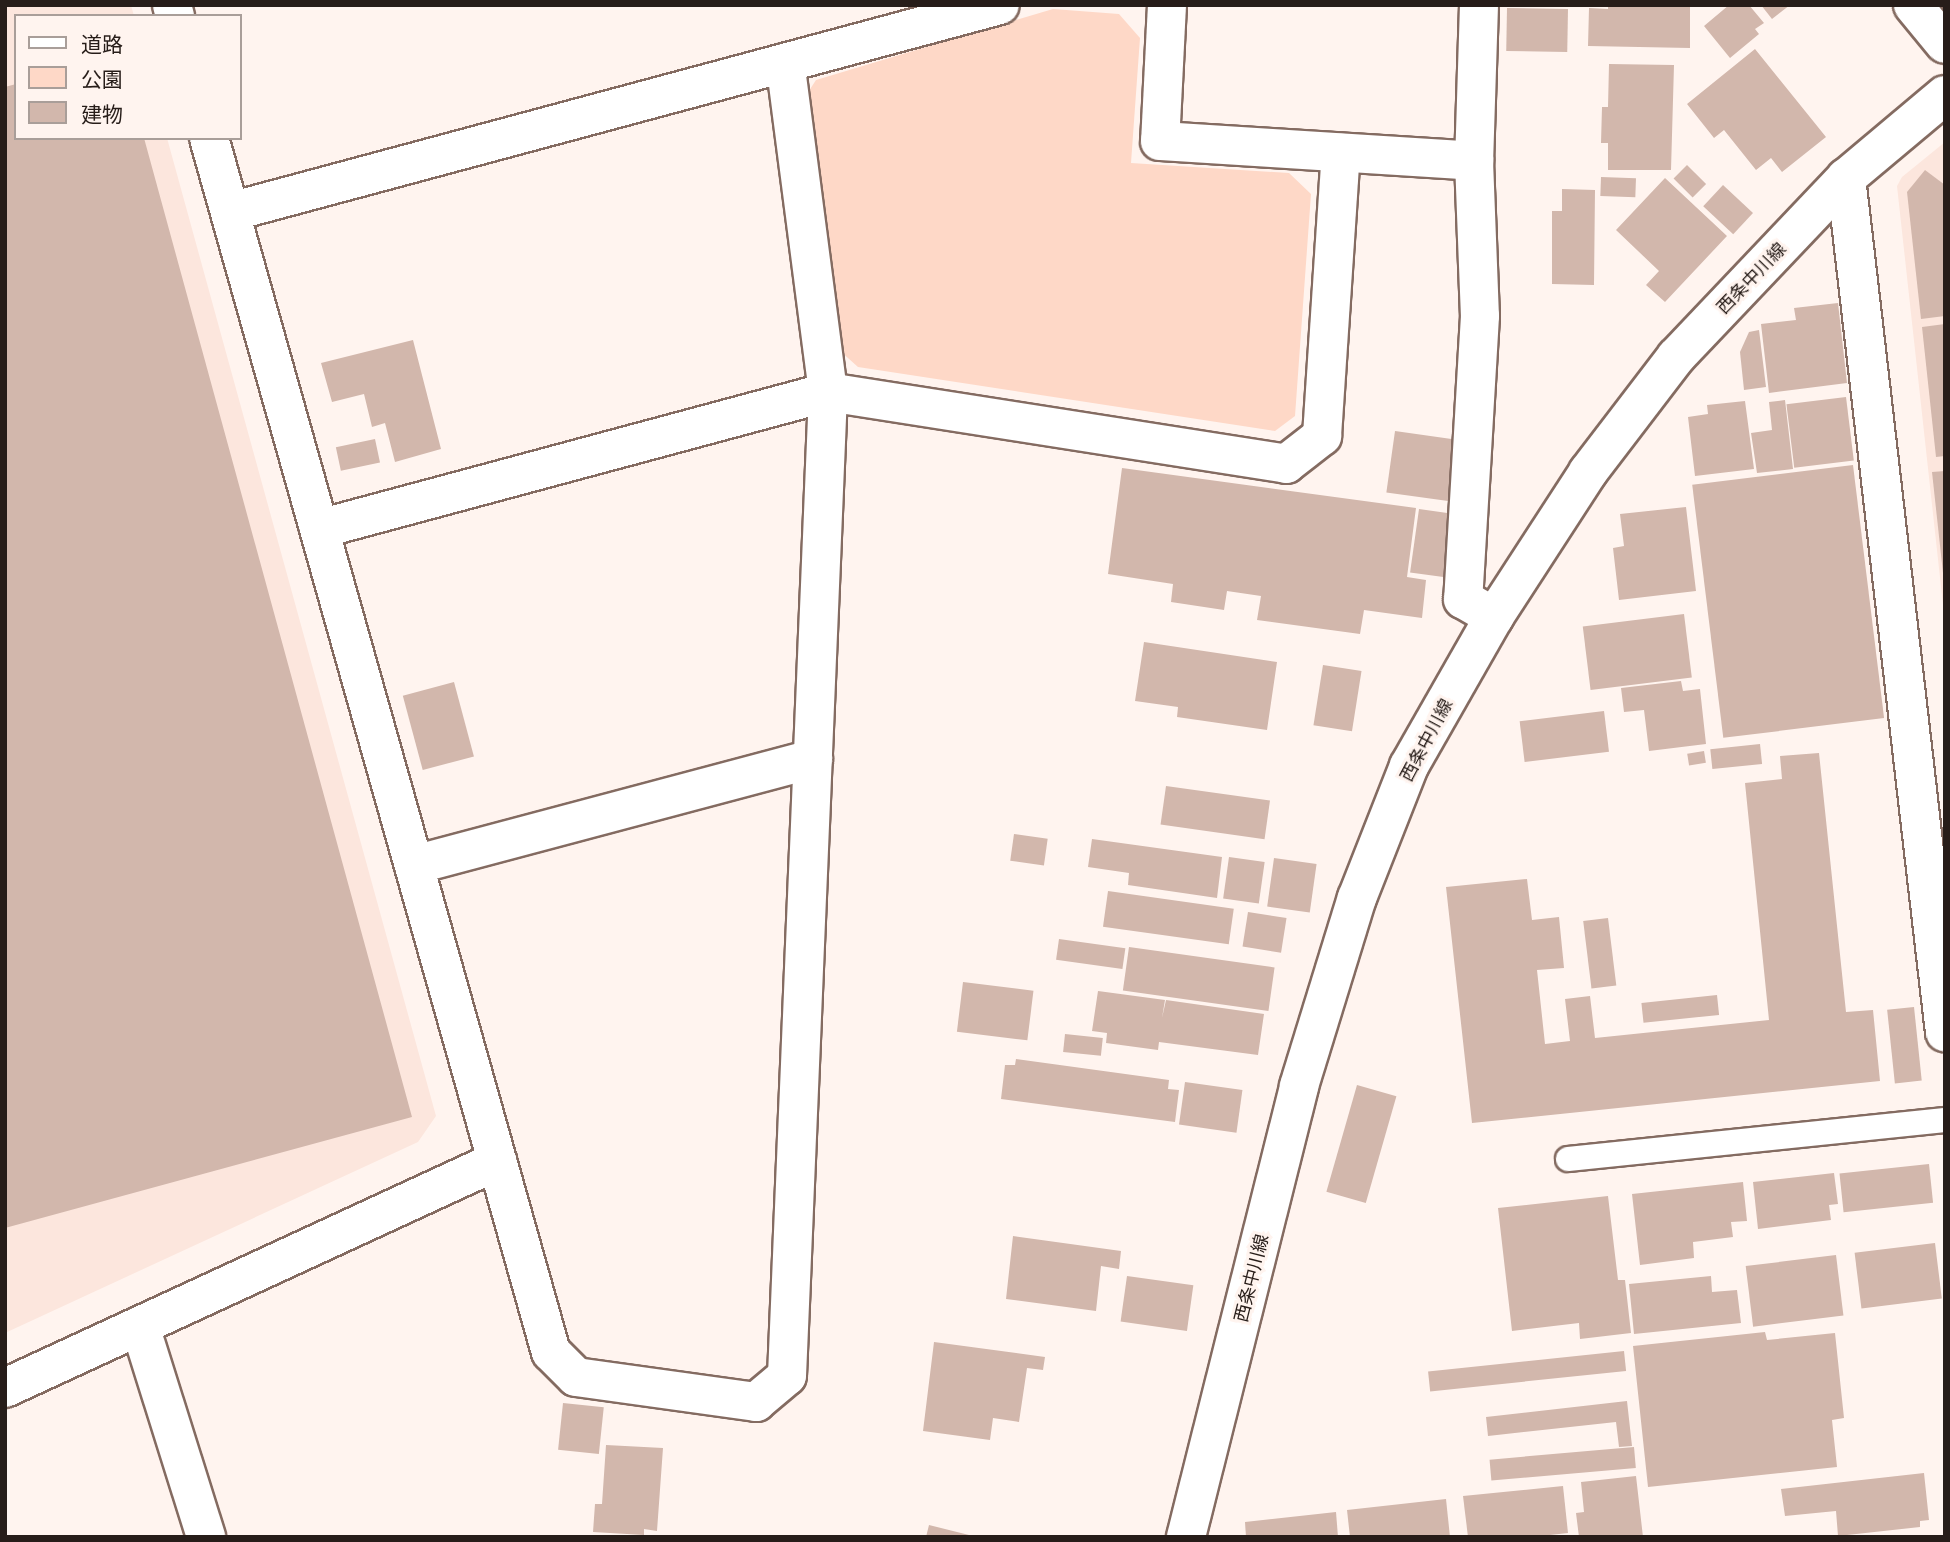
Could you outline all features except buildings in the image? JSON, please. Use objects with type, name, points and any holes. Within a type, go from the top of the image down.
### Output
[{"type":"street","points":[[230,212],[1000,5]]},
{"type":"street","points":[[1167,5],[1160,141],[1474,161]]},
{"type":"street","points":[[1479,5],[1474,161],[1480,316],[1463,599],[1494,617]]},
{"type":"street","points":[[1913,5],[1945,44]]},
{"type":"street","points":[[210,140],[551,1352],[576,1377],[756,1402],[787,1376],[828,392],[785,64]]},
{"type":"street","name":"西条中川線","points":[[1186,1537],[1299,1086],[1357,898],[1409,766],[1494,617],[1588,472],[1676,357],[1846,178],[1945,95]]},
{"type":"street","points":[[319,529],[828,392],[1286,464],[1322,436],[1341,153]]},
{"type":"street","points":[[1846,178],[1945,1032]]},
{"type":"street","points":[[414,865],[813,760]]},
{"type":"street","points":[[5,1388],[496,1161]]},
{"type":"street","points":[[140,1326],[206,1537]]},
{"type":"lane","points":[[1568,1159],[1945,1120]]},
{"type":"shaded area","points":[[5,5],[131,5],[133,14],[14,14],[14,140],[168,140],[436,1116],[418,1142],[5,1333]]},
{"type":"shaded area","points":[[1945,142],[1945,623],[1897,186],[1902,177]]},
{"type":"green space","points":[[1053,9],[1119,14],[1140,38],[1131,163],[1289,173],[1311,194],[1295,416],[1275,431],[858,367],[839,350],[803,100],[816,80]]}]
